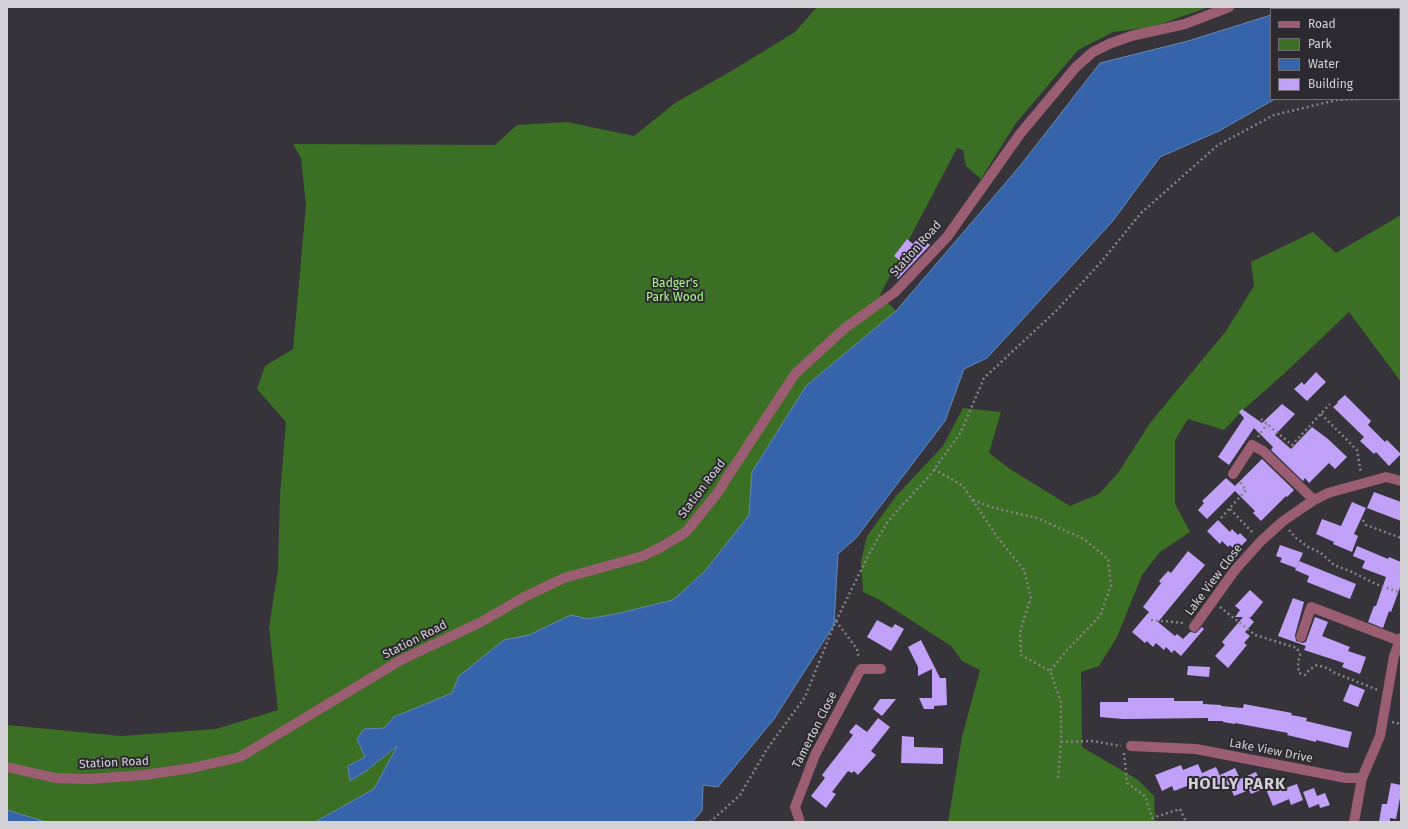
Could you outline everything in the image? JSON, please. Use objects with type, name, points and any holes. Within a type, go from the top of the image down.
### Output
[{"type":"street","name":"Station Road","points":[[7,767],[55,778],[89,778],[144,775],[192,768],[240,757],[401,660],[481,622],[526,596],[564,578],[643,556],[686,532],[719,492],[726,478],[795,374],[845,328],[896,292],[946,236],[1020,134],[1076,67],[1093,52],[1109,44],[1131,36],[1185,24],[1229,7]]},
{"type":"street","points":[[1233,474],[1252,445],[1263,451],[1314,500]]},
{"type":"street","name":"Lake View Close","points":[[1194,627],[1234,570],[1261,541],[1282,522],[1314,500],[1328,493],[1386,477],[1401,481]]},
{"type":"street","points":[[1301,638],[1311,608],[1400,639],[1394,656],[1380,736],[1362,778],[1354,822]]},
{"type":"street","points":[[861,669],[881,669]]},
{"type":"street","name":"Tamerton Close","points":[[800,822],[795,807],[815,754],[861,669]]},
{"type":"street","name":"Lake View Drive","points":[[1131,746],[1196,749],[1346,778],[1362,778]]},
{"type":"path","points":[[710,822],[740,795],[767,749],[806,696],[836,620],[869,554],[888,521],[934,469],[961,432],[984,378],[1057,310],[1102,261],[1141,213],[1218,145],[1274,115],[1337,100]]},
{"type":"path","points":[[1261,419],[1292,444],[1330,404]]},
{"type":"path","points":[[1321,414],[1357,450],[1363,483]]},
{"type":"path","points":[[1252,445],[1267,424]]},
{"type":"path","points":[[934,469],[962,486],[998,538],[1024,570],[1031,597],[1020,632],[1021,655],[1050,671],[1061,702],[1061,742],[1058,778]]},
{"type":"path","points":[[1221,518],[1246,490],[1233,474]]},
{"type":"path","points":[[972,500],[994,508],[1037,518],[1084,539],[1108,559],[1111,585],[1100,616],[1067,650],[1050,671]]},
{"type":"path","points":[[1230,509],[1245,524]]},
{"type":"path","points":[[1364,520],[1366,525],[1401,538]]},
{"type":"path","points":[[1291,533],[1302,542],[1321,553],[1334,565],[1376,584],[1401,593]]},
{"type":"path","points":[[1213,600],[1255,635],[1297,648],[1300,655],[1298,662],[1299,672],[1305,675],[1309,670],[1317,665],[1377,689],[1387,695]]},
{"type":"path","points":[[836,620],[857,649],[861,669]]},
{"type":"path","points":[[1151,620],[1185,623],[1194,627]]},
{"type":"path","points":[[1397,723],[1401,724]]},
{"type":"path","points":[[1061,742],[1092,741],[1124,746],[1127,783],[1145,796],[1152,818],[1151,822]]},
{"type":"path","points":[[1152,818],[1180,809],[1186,822]]},
{"type":"green space","name":"Badger's Park Wood","points":[[817,7],[1209,7],[1152,27],[1113,32],[1078,50],[1016,123],[981,179],[966,166],[963,150],[957,148],[880,295],[896,311],[1020,166],[1100,63],[1188,41],[1270,15],[1270,100],[1273,100],[1219,131],[1160,157],[1112,222],[987,358],[964,369],[945,421],[856,538],[838,554],[834,625],[774,719],[718,787],[703,785],[702,811],[692,822],[7,822],[7,725],[121,736],[216,729],[278,710],[269,627],[278,570],[280,495],[286,422],[257,389],[265,366],[293,349],[306,205],[301,158],[293,144],[495,145],[517,125],[567,122],[634,136],[675,103],[795,32]]},
{"type":"green space","points":[[1401,215],[1401,382],[1349,312],[1286,372],[1245,408],[1224,430],[1188,419],[1175,440],[1175,504],[1190,532],[1160,552],[1142,575],[1117,637],[1099,666],[1081,672],[1082,747],[1138,780],[1154,796],[1155,822],[948,822],[962,737],[980,670],[962,661],[951,646],[878,599],[863,592],[861,561],[867,536],[896,496],[943,446],[963,408],[1001,412],[989,453],[1010,469],[1070,506],[1099,494],[1118,473],[1150,423],[1226,331],[1254,286],[1251,262],[1313,232],[1336,253]]},
{"type":"water","points":[[1401,7],[1401,72],[1400,8],[1290,8]]},
{"type":"water","points":[[1270,15],[1270,100],[1273,100],[1219,131],[1160,157],[1112,222],[987,358],[964,369],[945,421],[856,538],[838,554],[834,625],[774,719],[718,787],[703,785],[702,811],[692,822],[315,822],[374,789],[397,746],[366,771],[350,781],[348,766],[365,757],[357,739],[364,729],[384,728],[394,717],[452,693],[459,676],[504,640],[529,635],[571,615],[588,619],[673,600],[705,571],[749,515],[752,472],[806,386],[896,311],[1020,166],[1100,63],[1188,41]]},
{"type":"water","points":[[7,810],[46,822],[7,822]]},
{"type":"building","points":[[920,236],[930,245],[898,279],[893,275],[903,263],[894,256],[907,239],[913,244]]},
{"type":"building","points":[[1316,372],[1326,382],[1307,401],[1294,389],[1302,382],[1304,385]]},
{"type":"building","points":[[1345,395],[1371,421],[1368,425],[1385,442],[1387,440],[1401,454],[1389,466],[1376,452],[1374,454],[1360,441],[1364,437],[1333,407]]},
{"type":"building","points":[[1282,404],[1295,414],[1275,435],[1291,449],[1312,427],[1328,439],[1347,457],[1335,469],[1329,463],[1309,483],[1305,478],[1303,481],[1271,450],[1273,447],[1254,428],[1229,465],[1218,457],[1244,418],[1239,412],[1242,409],[1262,423]]},
{"type":"building","points":[[1262,459],[1294,490],[1261,521],[1253,513],[1255,511],[1235,491],[1207,519],[1198,510],[1204,503],[1202,501],[1226,478],[1235,486]]},
{"type":"building","points":[[1374,492],[1401,502],[1401,521],[1367,508]]},
{"type":"building","points":[[1352,502],[1366,508],[1354,534],[1358,536],[1352,552],[1333,544],[1334,542],[1316,534],[1322,519],[1341,526]]},
{"type":"building","points":[[1218,520],[1230,532],[1232,529],[1238,535],[1240,533],[1247,540],[1236,551],[1230,545],[1228,547],[1222,541],[1220,544],[1207,531]]},
{"type":"building","points":[[1280,545],[1303,553],[1296,568],[1280,562],[1282,558],[1276,556]]},
{"type":"building","points":[[1357,546],[1388,559],[1389,557],[1401,562],[1401,585],[1391,612],[1389,611],[1383,628],[1368,622],[1374,606],[1376,606],[1386,577],[1362,568],[1365,561],[1353,556]]},
{"type":"building","points":[[1188,551],[1205,565],[1158,622],[1175,636],[1177,634],[1183,639],[1190,632],[1196,633],[1202,627],[1204,629],[1181,656],[1174,650],[1172,653],[1166,647],[1164,650],[1156,643],[1153,647],[1147,641],[1145,643],[1132,632],[1149,612],[1143,607],[1161,583],[1159,581],[1168,571],[1171,573]]},
{"type":"building","points":[[1299,561],[1356,584],[1350,599],[1307,582],[1309,576],[1295,570]]},
{"type":"building","points":[[1250,590],[1263,602],[1251,617],[1249,617],[1254,622],[1245,632],[1250,636],[1244,643],[1247,645],[1228,668],[1215,656],[1225,645],[1222,642],[1243,617],[1235,617],[1240,610],[1235,606]]},
{"type":"building","points":[[1293,598],[1304,602],[1295,635],[1296,641],[1302,643],[1306,642],[1315,617],[1328,622],[1322,636],[1350,647],[1348,651],[1366,657],[1360,674],[1342,667],[1344,663],[1304,650],[1306,646],[1278,636]]},
{"type":"building","points":[[877,620],[892,628],[895,624],[904,629],[891,651],[867,637]]},
{"type":"building","points":[[921,640],[940,678],[946,678],[947,705],[934,706],[934,709],[924,709],[919,698],[932,698],[932,669],[918,676],[918,667],[908,647]]},
{"type":"building","points":[[1188,666],[1210,667],[1209,677],[1187,675]]},
{"type":"building","points":[[1350,684],[1365,690],[1358,707],[1343,701]]},
{"type":"building","points":[[1128,698],[1174,698],[1174,701],[1203,701],[1203,704],[1242,708],[1244,704],[1292,713],[1291,715],[1307,718],[1306,721],[1352,732],[1348,748],[1287,735],[1288,733],[1223,721],[1208,721],[1208,718],[1123,719],[1100,717],[1100,702],[1128,702]]},
{"type":"building","points":[[880,699],[896,699],[882,716],[873,709]]},
{"type":"building","points":[[878,718],[890,727],[871,751],[876,755],[858,775],[854,771],[852,773],[848,771],[832,792],[836,794],[826,808],[811,796],[825,778],[822,775],[853,735],[849,732],[856,724],[867,732]]},
{"type":"building","points":[[902,736],[914,737],[914,747],[943,748],[943,764],[901,763]]},
{"type":"building","points":[[1198,764],[1202,773],[1216,767],[1223,783],[1212,788],[1210,783],[1197,788],[1195,783],[1174,791],[1172,786],[1162,791],[1155,775],[1181,765],[1183,770]]},
{"type":"building","points":[[1235,768],[1240,779],[1256,772],[1263,789],[1251,794],[1249,790],[1234,796],[1231,789],[1226,791],[1220,775]]},
{"type":"building","points":[[1274,777],[1280,790],[1297,784],[1303,800],[1291,805],[1289,799],[1273,806],[1263,782]]},
{"type":"building","points":[[1391,783],[1401,785],[1401,798],[1396,819],[1390,818],[1390,822],[1379,822],[1382,804],[1387,804]]},
{"type":"building","points":[[1314,788],[1317,796],[1325,793],[1330,805],[1320,808],[1319,804],[1309,808],[1303,792]]},
{"type":"district","name":"HOLLY PARK","points":[[1237,785]]}]
